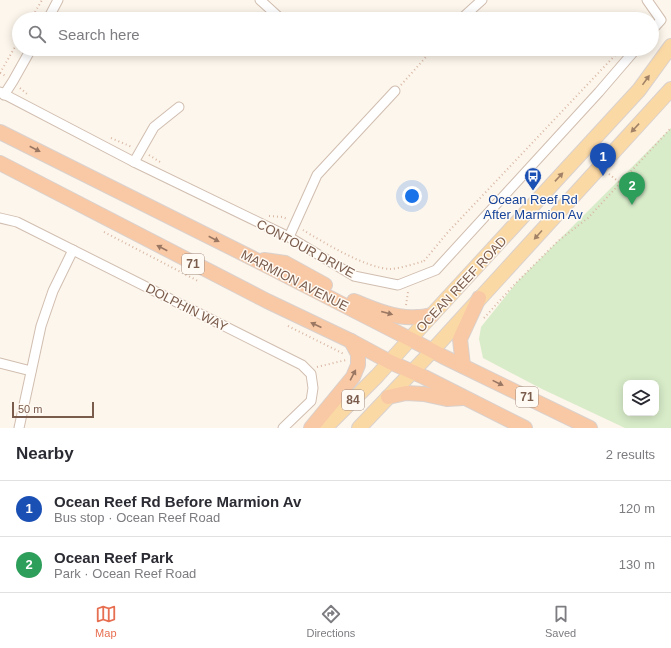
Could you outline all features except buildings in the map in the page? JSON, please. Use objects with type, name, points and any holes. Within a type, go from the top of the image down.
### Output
[{"type":"highway","name":"MARMION AVENUE","points":[[0,132],[252,258],[432,351],[590,428]]},
{"type":"highway","name":"71","points":[[0,163],[267,301],[351,341],[390,362],[525,428]]},
{"type":"highway","points":[[252,258],[285,263],[350,299],[386,313],[417,318],[432,315]]},
{"type":"highway","points":[[463,366],[460,339],[479,298]]},
{"type":"highway","points":[[311,428],[353,377],[358,365],[358,354],[351,341]]},
{"type":"highway","points":[[388,398],[406,393],[424,394],[447,399],[465,398]]},
{"type":"main road","name":"OCEAN REEF ROAD","points":[[325,428],[390,362],[639,90],[671,46]]},
{"type":"main road","name":"OCEAN REEF ROAD","points":[[359,428],[432,351],[671,89]]},
{"type":"street","points":[[52,12],[58,0]]},
{"type":"street","points":[[260,0],[273,12]]},
{"type":"street","points":[[469,12],[482,0]]},
{"type":"street","points":[[647,0],[655,12]]},
{"type":"street","points":[[2,93],[14,81],[27,56]]},
{"type":"street","name":"CONTOUR DRIVE","points":[[2,93],[134,162],[289,237],[354,276],[398,285],[436,270],[599,92],[630,56]]},
{"type":"street","points":[[289,237],[317,175],[396,91]]},
{"type":"street","points":[[134,162],[154,126],[179,107]]},
{"type":"street","name":"DOLPHIN WAY","points":[[0,218],[17,222],[302,365]]},
{"type":"street","points":[[19,428],[41,326],[51,298],[73,250]]},
{"type":"street","points":[[0,363],[31,371]]},
{"type":"street","points":[[283,428],[310,401],[314,388],[311,374],[302,365]]},
{"type":"path","points":[[35,12],[42,0]]},
{"type":"path","points":[[12,52],[0,73],[14,81],[28,96]]},
{"type":"path","points":[[396,91],[428,56]]},
{"type":"path","points":[[411,280],[417,264],[424,261],[448,232],[615,56]]},
{"type":"path","points":[[481,322],[514,285],[558,240],[588,218],[671,128]]},
{"type":"path","points":[[108,136],[140,150],[162,163]]},
{"type":"path","points":[[605,178],[610,174],[620,183]]},
{"type":"path","points":[[262,215],[283,216],[295,223],[297,227],[326,244],[362,261],[382,267],[391,269],[424,261]]},
{"type":"path","points":[[302,365],[309,362],[314,367],[353,359]]},
{"type":"green space","points":[[671,128],[671,428],[625,428],[542,389],[483,358],[479,339],[481,327],[517,282]]},
{"type":"place","name":"Ocean Reef Rd Before Marmion Av","points":[[603,176]]},
{"type":"place","name":"Ocean Reef Rd After Marmion Av","points":[[533,191]]},
{"type":"place","name":"Ocean Reef Park","points":[[632,205]]}]
